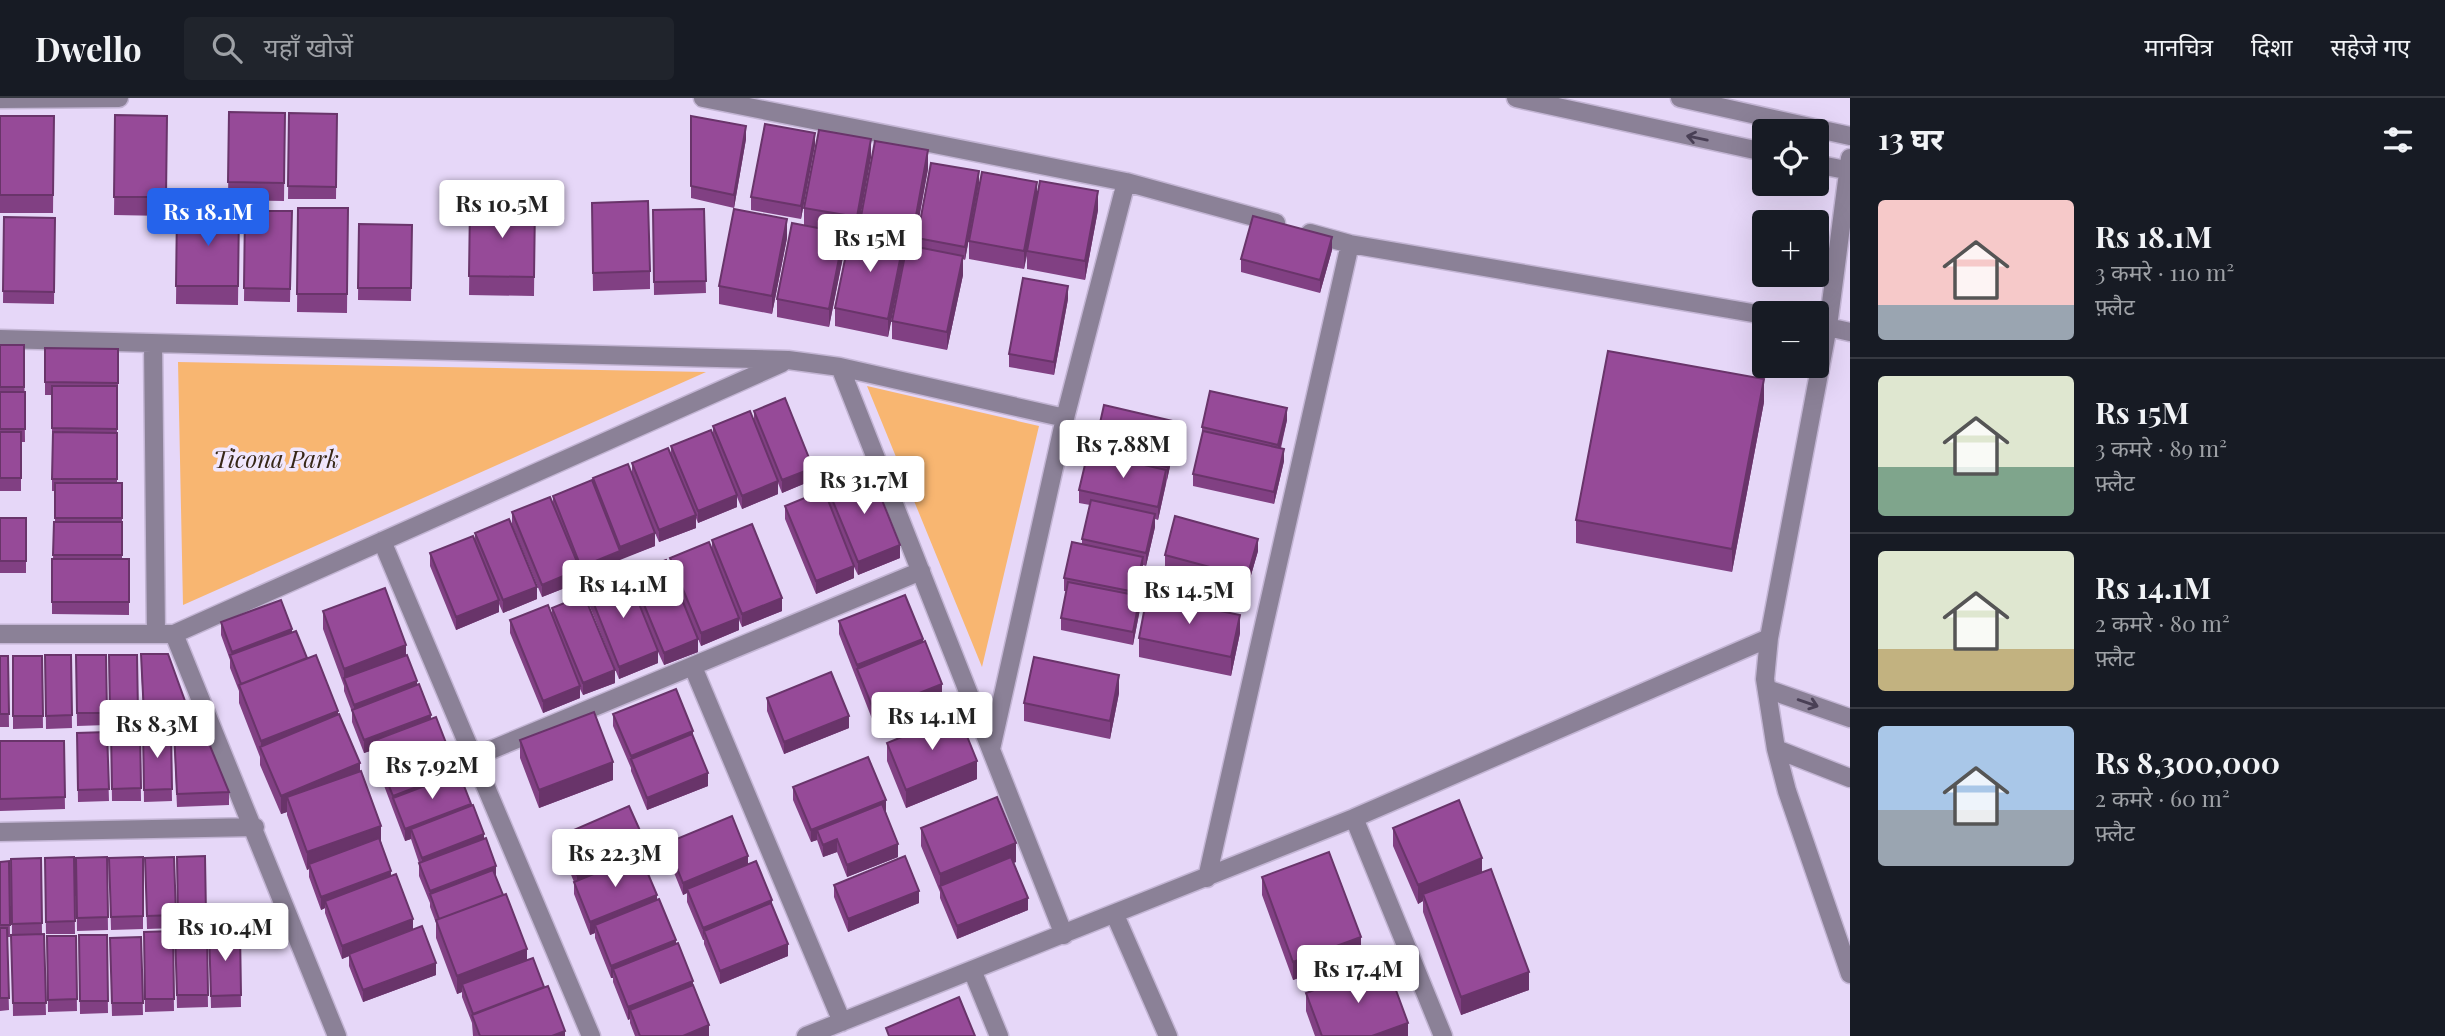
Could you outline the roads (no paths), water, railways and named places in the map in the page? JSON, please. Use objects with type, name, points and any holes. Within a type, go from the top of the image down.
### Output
[{"type":"street","points":[[0,99],[119,98]]},
{"type":"street","points":[[703,98],[1126,182],[1350,244],[1752,313]]},
{"type":"street","points":[[1516,98],[1752,149]]},
{"type":"street","points":[[1680,98],[1850,136]]},
{"type":"street","points":[[1826,301],[1849,166],[1829,165]]},
{"type":"street","points":[[991,749],[1065,418],[1126,182]]},
{"type":"street","points":[[1207,878],[1350,244]]},
{"type":"street","points":[[1829,327],[1850,332]]},
{"type":"street","points":[[0,339],[788,360],[840,367],[1065,418]]},
{"type":"street","points":[[153,344],[156,634]]},
{"type":"street","points":[[0,634],[174,634],[788,360]]},
{"type":"street","points":[[840,367],[1064,935]]},
{"type":"street","points":[[1813,378],[1769,638],[1767,689],[1776,749],[1787,791],[1850,974]]},
{"type":"street","points":[[382,541],[591,1036]]},
{"type":"street","points":[[474,757],[921,571]]},
{"type":"street","points":[[174,634],[255,827],[337,1036]]},
{"type":"street","points":[[806,1036],[1354,818],[1769,638]]},
{"type":"street","points":[[693,667],[842,1022]]},
{"type":"street","points":[[1767,689],[1850,718]]},
{"type":"street","points":[[1776,749],[1850,778]]},
{"type":"street","points":[[1354,818],[1443,1036]]},
{"type":"street","points":[[0,832],[255,827]]},
{"type":"street","points":[[1115,915],[1168,1036]]},
{"type":"street","points":[[972,970],[999,1036]]},
{"type":"park label","name":"Ticona Park","points":[[276,460]]}]
